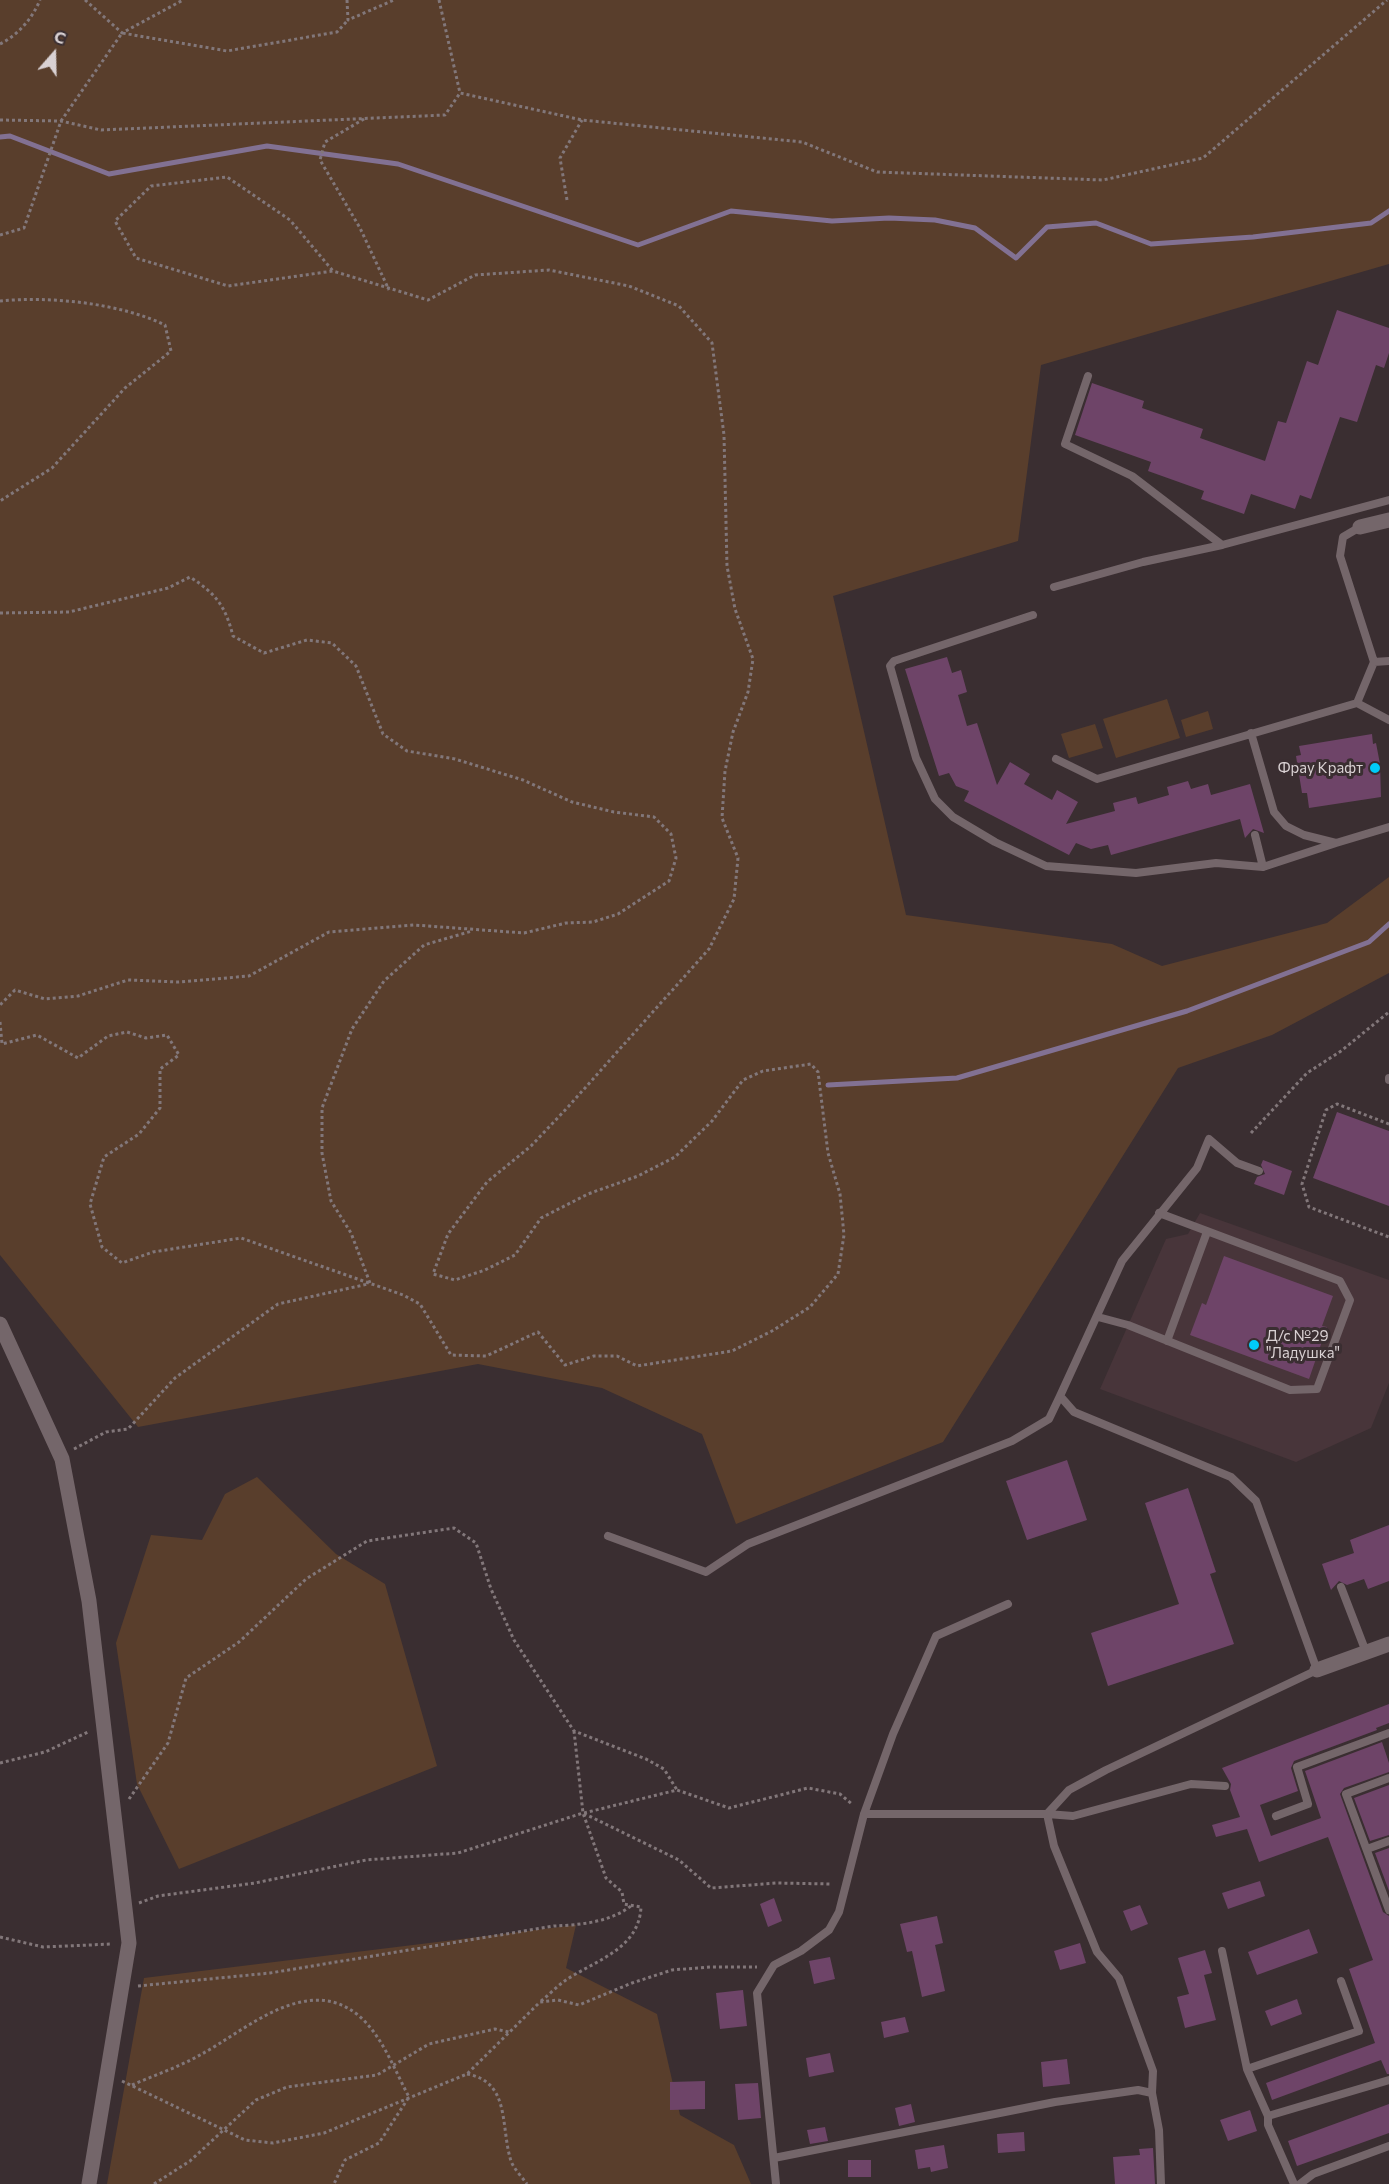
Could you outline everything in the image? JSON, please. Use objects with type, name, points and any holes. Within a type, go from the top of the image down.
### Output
[{"type":"street","points":[[1360,527],[1389,520]]},
{"type":"street","points":[[0,1324],[62,1459],[89,1601],[129,1943],[89,2184]]},
{"type":"street","points":[[1317,1670],[1389,1644]]},
{"type":"lane","points":[[1088,376],[1065,444],[1132,476],[1222,545]]},
{"type":"lane","points":[[1054,587],[1143,562],[1222,545],[1389,500]]},
{"type":"lane","points":[[1357,704],[1374,662],[1340,556],[1343,537],[1360,527]]},
{"type":"lane","points":[[1033,615],[894,661],[890,666],[916,758],[935,799],[953,817],[995,842],[1046,866],[1136,873],[1216,863],[1263,867],[1389,827]]},
{"type":"lane","points":[[1374,662],[1389,661]]},
{"type":"lane","points":[[1056,759],[1097,779],[1357,704],[1389,720]]},
{"type":"lane","points":[[1251,733],[1274,812],[1286,826],[1304,835],[1336,843]]},
{"type":"lane","points":[[1255,835],[1263,867]]},
{"type":"lane","points":[[608,1536],[706,1572],[748,1544],[1012,1441],[1049,1419],[1122,1261],[1197,1168],[1209,1139],[1237,1163],[1259,1171]]},
{"type":"lane","points":[[1098,1317],[1167,1341],[1290,1390],[1317,1389],[1350,1300],[1340,1281],[1159,1213]]},
{"type":"lane","points":[[1167,1341],[1207,1232]]},
{"type":"lane","points":[[1047,1814],[1070,1790],[1106,1770],[1317,1670],[1256,1501],[1232,1477],[1074,1412],[1060,1396]]},
{"type":"lane","points":[[1341,1587],[1366,1652]]},
{"type":"lane","points":[[776,2184],[757,1993],[774,1965],[801,1951],[829,1930],[839,1912],[864,1814],[893,1734],[936,1636],[1008,1604]]},
{"type":"lane","points":[[1275,1816],[1308,1804],[1297,1767],[1389,1733]]},
{"type":"lane","points":[[1388,1906],[1346,1794],[1389,1778]]},
{"type":"lane","points":[[864,1814],[1073,1816],[1191,1784],[1225,1786]]},
{"type":"lane","points":[[1047,1814],[1054,1846],[1097,1952],[1119,1978],[1153,2071],[1152,2093],[1159,2130],[1161,2184]]},
{"type":"lane","points":[[1366,1850],[1389,1841]]},
{"type":"lane","points":[[1222,1951],[1247,2069],[1294,2184]]},
{"type":"lane","points":[[1247,2069],[1359,2031],[1341,1981]]},
{"type":"lane","points":[[1268,2116],[1389,2080]]},
{"type":"lane","points":[[774,2158],[1055,2102],[1138,2090],[1152,2093]]},
{"type":"lane","points":[[1300,2184],[1313,2174],[1389,2146]]},
{"type":"path","points":[[0,44],[15,36],[36,10],[40,0]]},
{"type":"path","points":[[85,0],[122,33],[228,51],[337,32],[348,20],[394,0]]},
{"type":"path","points":[[0,235],[24,228],[62,121],[122,33],[183,0]]},
{"type":"path","points":[[347,0],[348,20]]},
{"type":"path","points":[[0,120],[62,121],[101,130],[445,116],[460,93],[439,0]]},
{"type":"path","points":[[460,93],[582,120],[802,141],[877,172],[1103,180],[1203,158],[1387,0]]},
{"type":"path","points":[[366,118],[325,142],[320,160],[360,228],[389,290]]},
{"type":"path","points":[[567,200],[560,158],[582,120]]},
{"type":"path","points":[[0,1022],[2,1044],[37,1035],[78,1058],[108,1036],[127,1032],[146,1038],[167,1035],[179,1055],[160,1070],[160,1108],[139,1134],[104,1156],[90,1204],[102,1247],[123,1263],[153,1252],[242,1238],[403,1295],[420,1304],[451,1355],[486,1356],[538,1332],[565,1365],[594,1356],[617,1356],[637,1366],[732,1352],[810,1307],[838,1274],[844,1235],[840,1194],[828,1152],[818,1072],[811,1064],[764,1071],[743,1080],[712,1120],[675,1157],[638,1176],[588,1194],[541,1218],[515,1255],[485,1270],[455,1280],[433,1274],[448,1234],[488,1182],[531,1146],[568,1107],[709,948],[734,899],[738,858],[722,818],[725,771],[733,732],[748,692],[753,659],[735,609],[727,566],[724,435],[712,343],[679,306],[629,286],[549,270],[475,275],[428,300],[389,290],[333,271],[228,286],[136,258],[115,221],[151,186],[227,177],[290,220],[333,271]]},
{"type":"path","points":[[0,301],[36,297],[108,308],[152,319],[165,325],[171,351],[125,388],[52,468],[0,501]]},
{"type":"path","points":[[0,614],[69,612],[168,588],[190,577],[211,591],[227,614],[233,636],[264,653],[307,640],[332,643],[356,666],[383,734],[407,751],[455,759],[523,780],[572,802],[614,812],[654,817],[671,834],[676,858],[669,881],[618,914],[592,922],[566,923],[524,933],[414,925],[329,932],[249,976],[179,982],[128,980],[78,996],[45,999],[15,990],[0,1005]]},
{"type":"path","points":[[370,1284],[351,1233],[331,1201],[322,1153],[322,1108],[352,1029],[384,981],[424,945],[474,931]]},
{"type":"path","points":[[1251,1133],[1306,1073],[1341,1051],[1389,1012]]},
{"type":"path","points":[[1389,1124],[1337,1104],[1326,1110],[1302,1184],[1309,1207],[1389,1238]]},
{"type":"path","points":[[62,1459],[78,1445],[106,1432],[128,1429],[175,1378],[278,1304],[370,1284]]},
{"type":"path","points":[[108,2076],[132,2085],[244,2140],[273,2144],[324,2133],[467,2074],[540,2002],[565,1981],[607,1957],[629,1939],[640,1921],[641,1907],[624,1904],[622,1892],[606,1878],[583,1813],[574,1731],[514,1640],[491,1589],[476,1543],[454,1527],[367,1541],[306,1579],[239,1642],[186,1678],[168,1743],[114,1820]]},
{"type":"path","points":[[0,1763],[45,1752],[104,1725]]},
{"type":"path","points":[[574,1731],[646,1759],[664,1769],[677,1790]]},
{"type":"path","points":[[124,1908],[158,1896],[255,1883],[366,1860],[458,1853],[583,1813],[677,1790],[729,1808],[808,1788],[840,1794],[864,1814]]},
{"type":"path","points":[[583,1813],[679,1860],[711,1888],[777,1883],[846,1885]]},
{"type":"path","points":[[122,1986],[153,1986],[270,1973],[498,1938],[554,1926],[579,1924],[623,1913],[632,1905]]},
{"type":"path","points":[[0,1937],[43,1947],[129,1943]]},
{"type":"path","points":[[540,2002],[558,2000],[579,2005],[632,1983],[672,1970],[774,1965]]},
{"type":"path","points":[[132,2085],[199,2056],[266,2015],[289,2005],[317,2000],[340,2003],[358,2016],[376,2035],[409,2097]]},
{"type":"path","points":[[154,2184],[190,2161],[256,2100],[287,2087],[377,2075],[429,2044],[495,2029],[509,2032]]},
{"type":"path","points":[[467,2074],[483,2077],[497,2091],[512,2163],[527,2184]]},
{"type":"path","points":[[334,2184],[345,2160],[379,2143],[409,2097]]},
{"type":"shaded area","points":[[0,0],[1389,0],[1389,264],[1041,365],[1018,541],[833,596],[906,915],[1112,944],[1162,966],[1327,923],[1389,877],[1389,973],[1272,1035],[1178,1068],[943,1442],[736,1524],[702,1434],[602,1388],[478,1364],[138,1427],[0,1255]]},
{"type":"shaded area","points":[[1167,699],[1180,738],[1116,758],[1103,719]]},
{"type":"shaded area","points":[[1208,711],[1213,729],[1186,737],[1181,720]]},
{"type":"shaded area","points":[[1095,724],[1103,748],[1069,758],[1061,734]]},
{"type":"shaded area","name":"Д/с №29 \"Ладушка\"","points":[[1200,1213],[1389,1280],[1389,1383],[1371,1428],[1296,1462],[1100,1389],[1166,1239],[1188,1234]]},
{"type":"shaded area","points":[[257,1477],[336,1554],[385,1584],[437,1766],[179,1869],[137,1784],[116,1643],[151,1535],[202,1540],[225,1494]]},
{"type":"shaded area","points":[[576,1925],[566,1968],[657,2014],[680,2115],[734,2145],[751,2184],[107,2184],[144,1978]]},
{"type":"building","points":[[1337,310],[1389,328],[1389,353],[1384,368],[1376,365],[1357,422],[1340,417],[1311,499],[1300,495],[1295,509],[1251,494],[1244,514],[1201,499],[1204,491],[1148,471],[1151,462],[1075,435],[1092,383],[1144,401],[1142,408],[1203,429],[1200,438],[1265,461],[1278,421],[1286,423],[1307,361],[1318,365]]},
{"type":"building","points":[[947,657],[952,673],[961,670],[967,692],[958,695],[967,726],[977,723],[997,785],[1010,762],[1030,774],[1024,784],[1052,800],[1057,790],[1078,802],[1066,824],[1115,811],[1113,803],[1136,797],[1138,804],[1169,795],[1167,787],[1188,781],[1191,789],[1208,784],[1211,795],[1250,784],[1264,833],[1253,829],[1245,838],[1240,819],[1111,855],[1108,845],[1091,849],[1076,843],[1069,855],[964,801],[969,791],[956,786],[949,773],[939,776],[905,669]]},
{"type":"building","points":[[1372,734],[1380,764],[1381,797],[1309,808],[1307,793],[1302,793],[1296,756],[1301,755],[1299,746]]},
{"type":"building","points":[[1337,1112],[1389,1131],[1389,1206],[1313,1178]]},
{"type":"building","points":[[1263,1160],[1292,1171],[1284,1195],[1254,1184],[1257,1177],[1265,1174],[1261,1165]]},
{"type":"building","points":[[1224,1256],[1333,1296],[1322,1326],[1327,1327],[1309,1379],[1190,1335],[1202,1303],[1206,1305]]},
{"type":"building","points":[[1067,1460],[1087,1520],[1027,1540],[1006,1481]]},
{"type":"building","points":[[1188,1488],[1216,1572],[1210,1574],[1234,1644],[1108,1686],[1091,1633],[1179,1604],[1145,1503]]},
{"type":"building","points":[[1389,1525],[1389,1581],[1368,1589],[1364,1579],[1347,1585],[1339,1581],[1331,1590],[1322,1564],[1354,1553],[1350,1540]]},
{"type":"building","points":[[1389,1704],[1389,1723],[1376,1728],[1377,1730],[1294,1761],[1291,1768],[1298,1791],[1260,1805],[1271,1836],[1321,1818],[1305,1771],[1382,1742],[1389,1763],[1389,1772],[1344,1788],[1340,1794],[1383,1912],[1389,1916],[1389,2074],[1381,2060],[1272,2100],[1266,2083],[1375,2043],[1349,1969],[1373,1960],[1328,1837],[1259,1862],[1247,1829],[1216,1837],[1212,1825],[1240,1817],[1230,1790],[1231,1784],[1222,1768]]},
{"type":"building","points":[[1389,1785],[1389,1835],[1370,1841],[1354,1798]]},
{"type":"building","points":[[1389,1848],[1389,1891],[1375,1853]]},
{"type":"building","points":[[1260,1881],[1265,1896],[1228,1909],[1222,1893]]},
{"type":"building","points":[[774,1898],[782,1921],[768,1927],[760,1904]]},
{"type":"building","points":[[1140,1905],[1148,1924],[1131,1931],[1123,1911]]},
{"type":"building","points":[[937,1916],[943,1943],[935,1945],[945,1991],[922,1997],[912,1951],[907,1952],[900,1924]]},
{"type":"building","points":[[1309,1929],[1318,1953],[1257,1975],[1248,1952]]},
{"type":"building","points":[[1080,1943],[1086,1963],[1060,1970],[1054,1951]]},
{"type":"building","points":[[1205,1950],[1212,1973],[1204,1975],[1216,2020],[1185,2028],[1177,1997],[1189,1994],[1178,1958]]},
{"type":"building","points":[[830,1957],[835,1979],[814,1984],[809,1961]]},
{"type":"building","points":[[743,1990],[747,2026],[720,2029],[716,1993]]},
{"type":"building","points":[[1297,1999],[1302,2014],[1271,2026],[1265,2011]]},
{"type":"building","points":[[905,2017],[909,2032],[884,2038],[881,2022]]},
{"type":"building","points":[[830,2053],[834,2072],[809,2077],[806,2058]]},
{"type":"building","points":[[1067,2059],[1070,2084],[1043,2087],[1041,2062]]},
{"type":"building","points":[[705,2081],[705,2109],[670,2110],[670,2082]]},
{"type":"building","points":[[758,2083],[761,2118],[738,2120],[735,2084]]},
{"type":"building","points":[[911,2104],[915,2122],[899,2126],[895,2108]]},
{"type":"building","points":[[1389,2104],[1389,2133],[1297,2166],[1288,2141]]},
{"type":"building","points":[[1250,2110],[1257,2131],[1228,2141],[1220,2120]]},
{"type":"building","points":[[825,2127],[828,2141],[810,2144],[807,2130]]},
{"type":"building","points":[[1024,2132],[1025,2151],[998,2153],[997,2134]]},
{"type":"building","points":[[944,2145],[948,2168],[931,2172],[930,2167],[918,2169],[915,2150]]},
{"type":"building","points":[[1153,2148],[1155,2184],[1115,2184],[1113,2157],[1140,2155],[1139,2149]]},
{"type":"building","points":[[848,2160],[871,2160],[871,2177],[848,2177]]},
{"type":"waterway","points":[[0,137],[10,136],[109,174],[267,146],[398,164],[638,245],[731,211],[832,221],[889,218],[935,220],[975,228],[1016,258],[1047,227],[1096,223],[1151,244],[1253,237],[1371,223],[1389,211]]},
{"type":"waterway","points":[[828,1085],[957,1078],[1187,1011],[1369,942],[1389,924]]},
{"type":"place","name":"Фрау Крафт","points":[[1375,768]]},
{"type":"place","name":"Д/с №29 \"Ладушка\"","points":[[1254,1345]]}]
